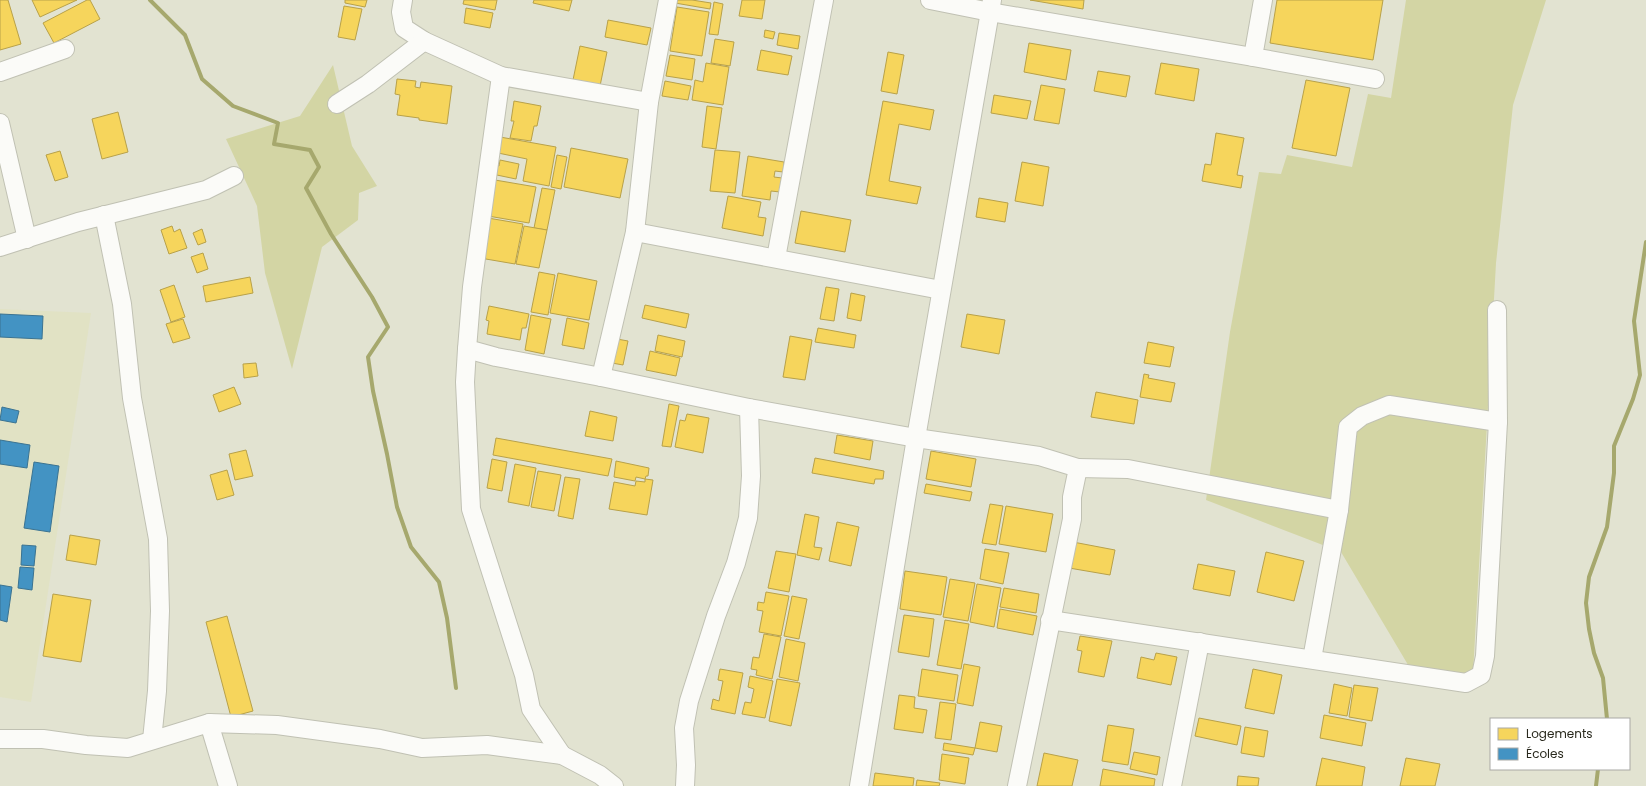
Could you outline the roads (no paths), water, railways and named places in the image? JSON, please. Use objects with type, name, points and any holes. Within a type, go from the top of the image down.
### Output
[{"type":"street","points":[[403,0],[401,12],[404,28],[424,41],[501,76],[649,102]]},
{"type":"street","points":[[601,377],[635,232],[649,102],[668,0]]},
{"type":"street","points":[[776,258],[824,0]]},
{"type":"street","points":[[930,0],[991,6],[1375,79]]},
{"type":"street","points":[[1253,57],[1263,0]]},
{"type":"street","points":[[860,786],[916,438],[991,6]]},
{"type":"street","points":[[337,104],[368,84],[424,41]]},
{"type":"street","points":[[0,72],[65,49]]},
{"type":"street","points":[[501,76],[472,287],[467,349],[465,382],[471,509],[524,675],[531,709],[562,755]]},
{"type":"street","points":[[0,123],[27,239]]},
{"type":"street","points":[[0,247],[78,222],[206,190],[234,176]]},
{"type":"street","points":[[104,215],[122,304],[132,398],[158,539],[160,626],[157,692],[152,740]]},
{"type":"street","points":[[635,232],[941,290]]},
{"type":"street","points":[[1050,620],[1466,683],[1481,675],[1485,656],[1498,422],[1498,310]]},
{"type":"street","points":[[467,349],[496,357],[749,408],[916,438],[1039,456],[1078,468],[1128,469],[1339,510]]},
{"type":"street","points":[[1312,659],[1339,510],[1348,427],[1362,416],[1389,405],[1498,422]]},
{"type":"street","points":[[685,786],[686,765],[684,728],[689,701],[716,616],[736,563],[748,518],[751,476],[749,408]]},
{"type":"street","points":[[1017,786],[1072,519],[1072,496],[1078,468]]},
{"type":"street","points":[[1172,786],[1200,642]]},
{"type":"street","points":[[209,723],[228,786]]},
{"type":"street","points":[[0,739],[43,739],[115,748],[136,746],[209,723],[277,725],[380,739],[422,748],[486,745],[562,755],[600,775],[614,786]]},
{"type":"waterway","points":[[150,0],[185,35],[202,79],[233,106],[278,123],[274,144],[310,150],[319,167],[306,188],[331,234],[372,297],[388,327],[368,357],[373,391],[397,507],[411,547],[439,582],[447,618],[456,688]]},
{"type":"waterway","points":[[1607,718],[1603,678],[1594,653],[1586,603],[1589,577],[1607,527],[1614,473],[1614,446],[1633,399],[1640,375],[1634,321],[1646,242]]},
{"type":"waterway","points":[[1596,786],[1598,770]]}]
